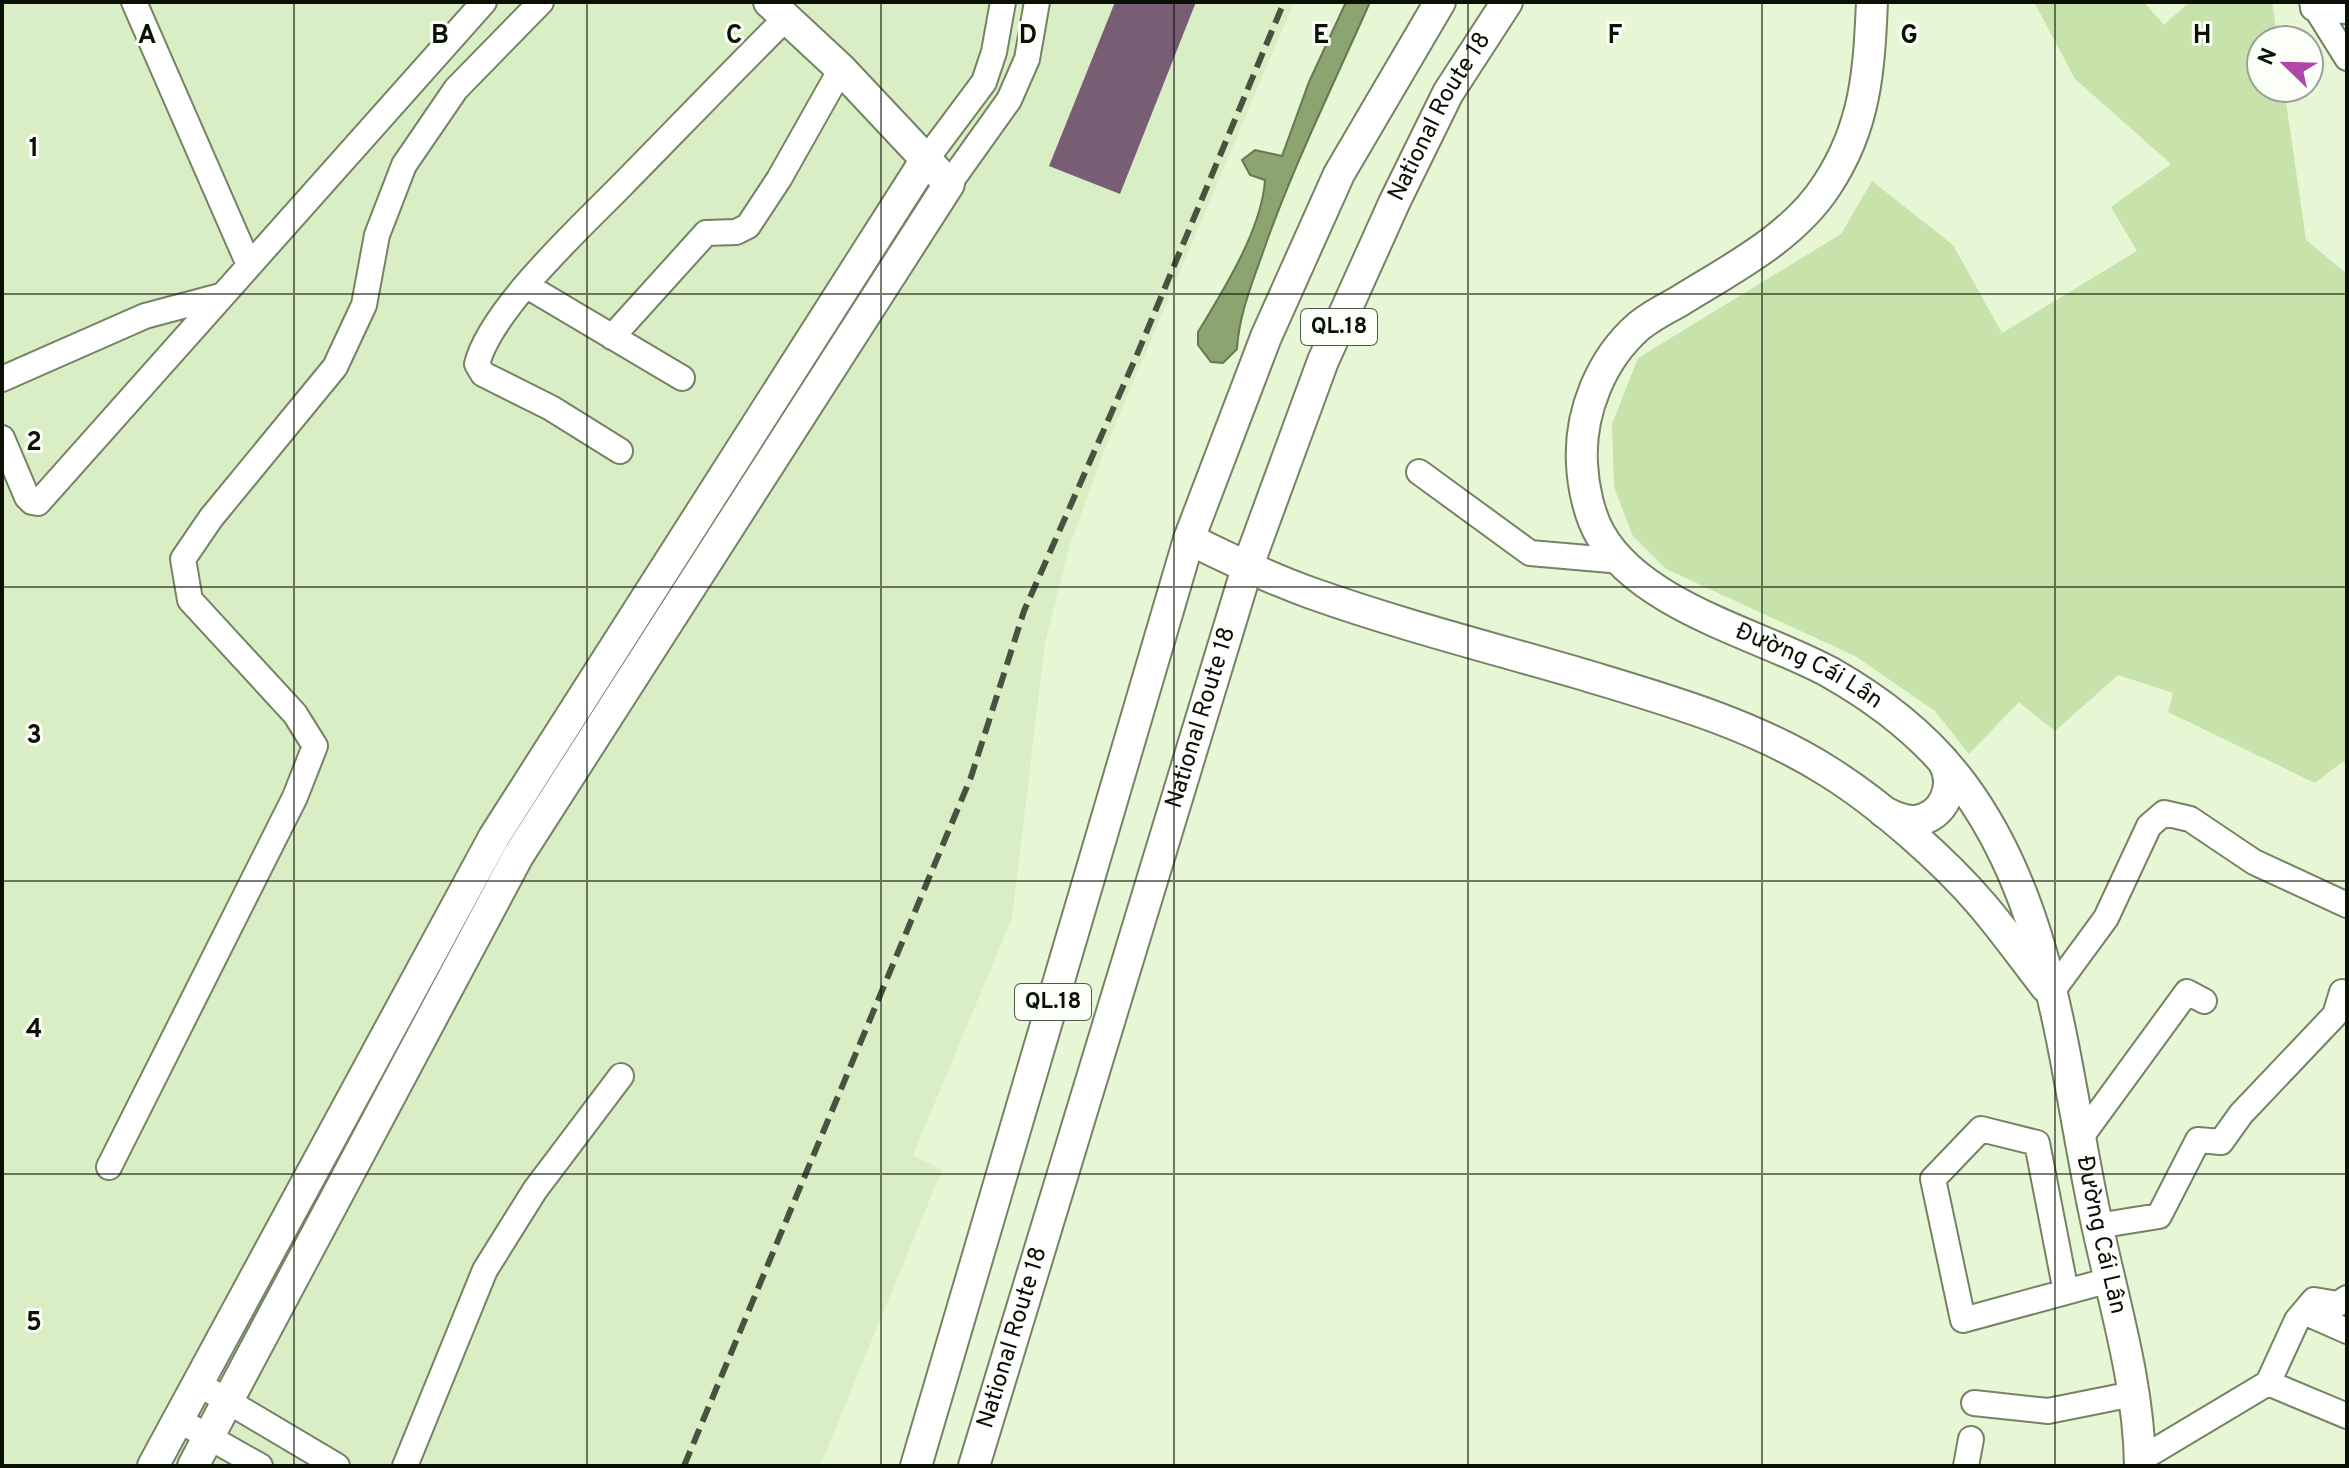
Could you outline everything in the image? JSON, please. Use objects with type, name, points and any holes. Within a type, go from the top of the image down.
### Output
[{"type":"main road","name":"QL.18","points":[[916,1466],[1189,539],[1266,337],[1339,174],[1440,2]]},
{"type":"main road","name":"National Route 18","points":[[974,1466],[1247,568],[1323,361],[1395,201],[1448,93],[1507,2]]},
{"type":"main road","name":"Đường Cái Lân","points":[[1872,2],[1869,73],[1862,109],[1846,151],[1826,188],[1795,223],[1760,251],[1643,322],[1616,348],[1594,391],[1584,423],[1582,464],[1588,501],[1600,534],[1622,561],[1650,585],[1687,607],[1827,671],[1874,699],[1903,721],[1937,753],[1991,826],[2039,939],[2133,1394],[2140,1463]]},
{"type":"main road","points":[[193,1466],[518,856],[949,184],[841,69],[777,10]]},
{"type":"main road","points":[[153,1466],[494,837],[925,161]]},
{"type":"main road","points":[[1189,539],[1247,568],[1311,593],[1673,702],[1734,724],[1830,772],[1931,854],[1982,905],[2051,993]]},
{"type":"main road","points":[[1879,810],[1903,820],[1915,821],[1937,810],[1945,801],[1950,776],[1937,753]]},
{"type":"street","points":[[134,2],[249,265]]},
{"type":"street","points":[[2,438],[27,497],[38,503],[484,2]]},
{"type":"street","points":[[109,1167],[295,797],[315,746],[295,714],[190,600],[183,559],[211,518],[335,367],[364,305],[377,235],[404,165],[456,89],[541,2]]},
{"type":"street","points":[[925,161],[984,82],[994,52],[1003,2]]},
{"type":"street","points":[[949,184],[1009,100],[1027,59],[1037,2]]},
{"type":"street","points":[[2312,5],[2347,11]]},
{"type":"street","points":[[2312,5],[2347,58]]},
{"type":"street","points":[[620,451],[551,408],[483,374],[477,364],[481,351],[546,263],[777,10]]},
{"type":"street","points":[[612,337],[706,233],[736,232],[748,226],[779,179],[841,69]]},
{"type":"street","points":[[527,286],[682,378]]},
{"type":"street","points":[[2,379],[145,316],[220,296]]},
{"type":"street","points":[[1419,472],[1530,553],[1622,561]]},
{"type":"street","points":[[2051,993],[2106,918],[2149,826],[2164,813],[2190,819],[2254,862],[2347,905]]},
{"type":"street","points":[[2081,1137],[2187,992],[2204,1001]]},
{"type":"street","points":[[2097,1226],[2159,1216],[2198,1140],[2221,1142],[2241,1114],[2335,1015],[2342,992]]},
{"type":"street","points":[[409,1465],[485,1270],[535,1190],[621,1076]]},
{"type":"street","points":[[2066,1292],[2037,1143],[1981,1129],[1933,1179],[1963,1320],[2066,1292],[2110,1280]]},
{"type":"street","points":[[2140,1463],[2268,1383],[2297,1320],[2314,1300],[2338,1304],[2347,1298]]},
{"type":"street","points":[[2304,1312],[2347,1331]]},
{"type":"street","points":[[197,1383],[337,1466]]},
{"type":"street","points":[[2268,1383],[2347,1416]]},
{"type":"street","points":[[1974,1403],[2048,1411],[2133,1394]]},
{"type":"street","points":[[177,1419],[260,1466]]},
{"type":"street","points":[[1966,1466],[1971,1439]]},
{"type":"shaded area","points":[[2,2],[1294,2],[1104,451],[1070,545],[1045,643],[1012,918],[913,1155],[942,1170],[820,1466],[2,1466]]},
{"type":"shaded area","points":[[1346,2],[1370,2],[1274,223],[1246,301],[1237,349],[1223,363],[1211,362],[1198,345],[1198,332],[1249,239],[1257,219],[1265,180],[1250,175],[1242,160],[1255,150],[1282,156],[1309,82]]},
{"type":"shaded area","points":[[2034,2],[2144,2],[2164,25],[2189,2],[2272,2],[2275,24],[2245,24],[2245,104],[2286,104],[2306,240],[2347,274],[2347,763],[2342,762],[2315,783],[2168,712],[2173,693],[2118,675],[2055,731],[2019,702],[1969,754],[1935,711],[1855,656],[1666,569],[1633,536],[1614,487],[1612,424],[1638,358],[1841,234],[1872,181],[1953,245],[2002,333],[2137,251],[2111,207],[2171,164],[2075,79]]},
{"type":"building","points":[[1115,2],[1196,2],[1120,194],[1049,166]]},
{"type":"railway","points":[[684,1466],[971,777],[1024,611],[1136,357],[1284,2]]}]
